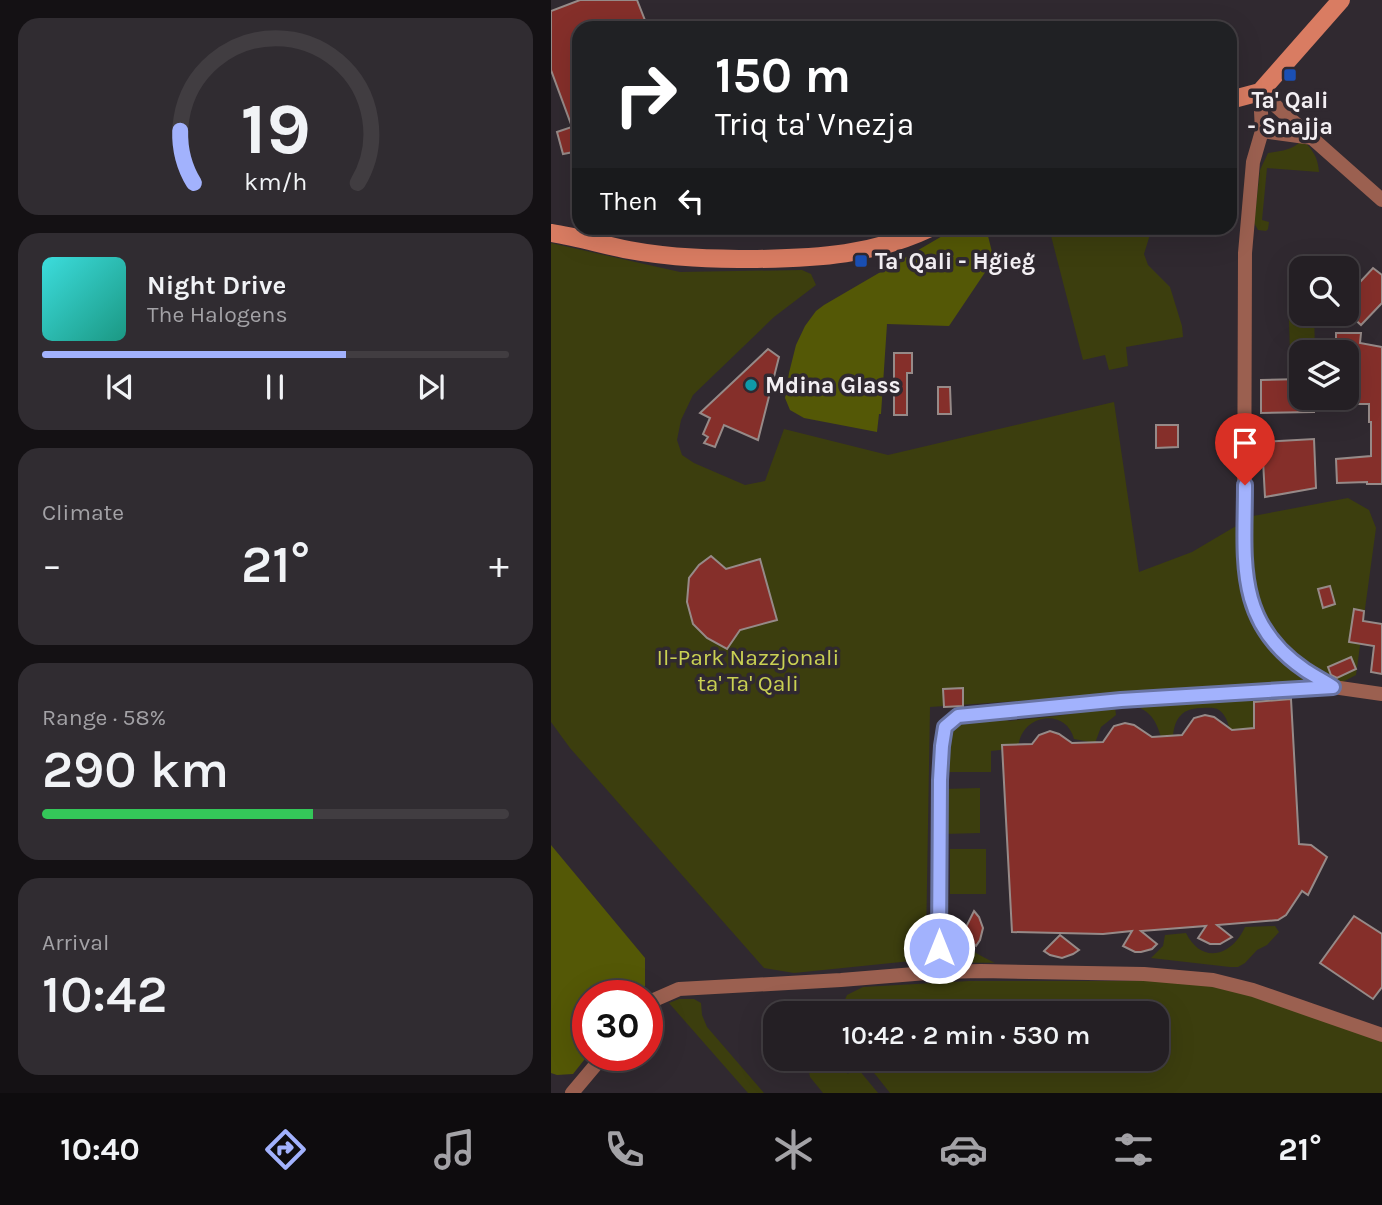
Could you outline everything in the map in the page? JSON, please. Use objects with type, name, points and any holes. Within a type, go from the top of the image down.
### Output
[{"type":"main road","points":[[1237,98],[1260,92],[1341,0]]},
{"type":"main road","points":[[551,233],[656,254],[716,259],[805,258],[857,252],[913,235]]},
{"type":"street","points":[[1260,92],[1262,131],[1253,162],[1245,253],[1246,583],[1264,631],[1304,670],[1333,687]]},
{"type":"street","points":[[1260,92],[1382,200]]},
{"type":"street","points":[[1262,131],[1314,138]]},
{"type":"street","points":[[939,972],[942,746],[945,727],[958,716],[1121,700],[1333,687],[1382,694]]},
{"type":"street","points":[[663,996],[679,989],[939,972],[1144,974],[1213,980],[1253,990],[1382,1035]]},
{"type":"street","points":[[573,1093],[591,1071]]},
{"type":"green space","points":[[1302,140],[1314,154],[1319,172],[1267,168],[1262,220],[1269,222],[1268,229],[1258,230],[1254,223],[1260,170],[1268,153],[1291,148]]},
{"type":"green space","points":[[1051,235],[1150,235],[1144,254],[1148,265],[1170,287],[1183,337],[1126,347],[1128,366],[1109,370],[1105,355],[1083,360]]},
{"type":"green space","name":"Il-Park Nazzjonali ta' Ta' Qali","points":[[551,243],[680,272],[802,270],[811,274],[816,285],[774,317],[693,395],[681,420],[677,440],[682,455],[745,485],[765,481],[784,429],[888,455],[1114,402],[1139,572],[1192,552],[1253,516],[1348,498],[1369,510],[1376,528],[1356,675],[1333,687],[1286,683],[930,707],[926,943],[922,951],[911,961],[794,973],[764,968],[570,748],[551,722]]},
{"type":"green space","points":[[1289,326],[1314,326],[1315,340],[1290,340]]},
{"type":"green space","points":[[1254,697],[1254,728],[1230,730],[1219,710],[1195,708],[1181,715],[1173,736],[1161,737],[1153,718],[1136,706]]},
{"type":"green space","points":[[1115,707],[1116,715],[1101,727],[1095,743],[1074,739],[1063,722],[1045,718],[1029,726],[1022,733],[1019,743],[1009,749],[991,751],[991,772],[945,772],[950,732],[958,723],[1007,717],[1008,721]]},
{"type":"green space","points":[[980,788],[980,833],[944,834],[944,789]]},
{"type":"green space","points":[[950,849],[986,849],[986,894],[950,894]]},
{"type":"green space","points":[[1275,926],[1279,932],[1238,967],[1151,958],[1163,946],[1165,935],[1186,933],[1200,950],[1217,953],[1233,945],[1245,927]]},
{"type":"green space","points":[[955,932],[977,954],[995,963],[953,959],[949,950],[949,933]]},
{"type":"green space","points":[[969,981],[1172,981],[1199,984],[1252,996],[1382,1041],[1382,1093],[890,1093],[873,1071],[1169,1071],[1169,1001],[844,1001],[847,995],[863,987]]},
{"type":"green space","points":[[679,999],[694,999],[701,1003],[707,1027],[764,1093],[748,1093],[669,1003]]},
{"type":"green space","points":[[846,1071],[848,1074],[850,1071],[860,1071],[878,1093],[823,1093],[809,1072]]},
{"type":"shaded area","points":[[944,235],[988,235],[993,256],[990,265],[949,326],[887,324],[881,414],[877,432],[804,418],[790,410],[785,398],[796,345],[805,326],[824,305]]},
{"type":"shaded area","points":[[551,845],[645,958],[645,980],[572,980],[572,1071],[575,1071],[573,1074],[551,1073]]},
{"type":"building","points":[[580,0],[637,0],[645,21],[572,21],[572,127],[551,70],[551,11]]},
{"type":"building","points":[[572,127],[572,152],[563,154],[557,132]]},
{"type":"building","points":[[1373,268],[1382,275],[1382,303],[1361,325],[1359,323],[1359,283]]},
{"type":"building","points":[[1336,333],[1361,333],[1360,343],[1382,347],[1382,484],[1337,483],[1336,459],[1371,456],[1371,422],[1369,404],[1359,404],[1359,340],[1336,340]]},
{"type":"building","name":"Mdina Glass","points":[[768,349],[779,357],[758,440],[724,425],[715,447],[704,443],[708,437],[703,434],[710,418],[700,413]]},
{"type":"building","points":[[894,353],[912,353],[912,373],[907,373],[907,415],[894,415]]},
{"type":"building","points":[[1289,379],[1289,410],[1314,412],[1261,413],[1261,380]]},
{"type":"building","points":[[938,387],[950,387],[951,414],[938,414]]},
{"type":"building","points":[[1156,425],[1178,425],[1178,447],[1156,448]]},
{"type":"building","points":[[1314,439],[1316,488],[1265,497],[1262,442]]},
{"type":"building","points":[[711,556],[726,569],[760,559],[777,620],[740,630],[727,649],[707,638],[693,624],[687,602],[689,578],[699,565]]},
{"type":"building","points":[[1330,586],[1335,604],[1323,608],[1318,589]]},
{"type":"building","points":[[1354,609],[1364,611],[1363,621],[1382,624],[1382,674],[1371,672],[1374,646],[1349,642]]},
{"type":"building","points":[[1351,657],[1356,669],[1337,678],[1331,675],[1328,667]]},
{"type":"building","points":[[963,688],[963,706],[944,707],[943,689]]},
{"type":"building","points":[[1291,699],[1299,844],[1311,845],[1327,857],[1308,895],[1302,891],[1286,915],[1278,920],[1217,925],[1232,937],[1220,944],[1210,944],[1198,938],[1206,926],[1141,931],[1157,944],[1152,949],[1141,952],[1123,946],[1132,931],[1103,934],[1012,932],[1002,745],[1032,744],[1039,735],[1050,731],[1072,743],[1103,742],[1114,726],[1125,723],[1134,725],[1152,737],[1182,735],[1194,718],[1205,715],[1214,717],[1232,730],[1254,728],[1254,702]]},
{"type":"building","points":[[974,911],[983,928],[976,946],[970,940],[966,929]]},
{"type":"building","points":[[1354,916],[1382,934],[1382,987],[1373,999],[1320,963]]},
{"type":"building","points":[[1060,935],[1079,950],[1062,958],[1044,951]]},
{"type":"place","name":"Ta' Qali - Snajja","points":[[1290,75]]},
{"type":"place","name":"Ta' Qali - Ħġieġ","points":[[861,261]]},
{"type":"place","name":"Mdina Glass","points":[[751,385]]},
{"type":"route","points":[[939,948],[942,746],[945,727],[958,716],[1121,700],[1333,687],[1304,670],[1285,653],[1264,631],[1252,604],[1246,583],[1244,559],[1245,485]]}]
